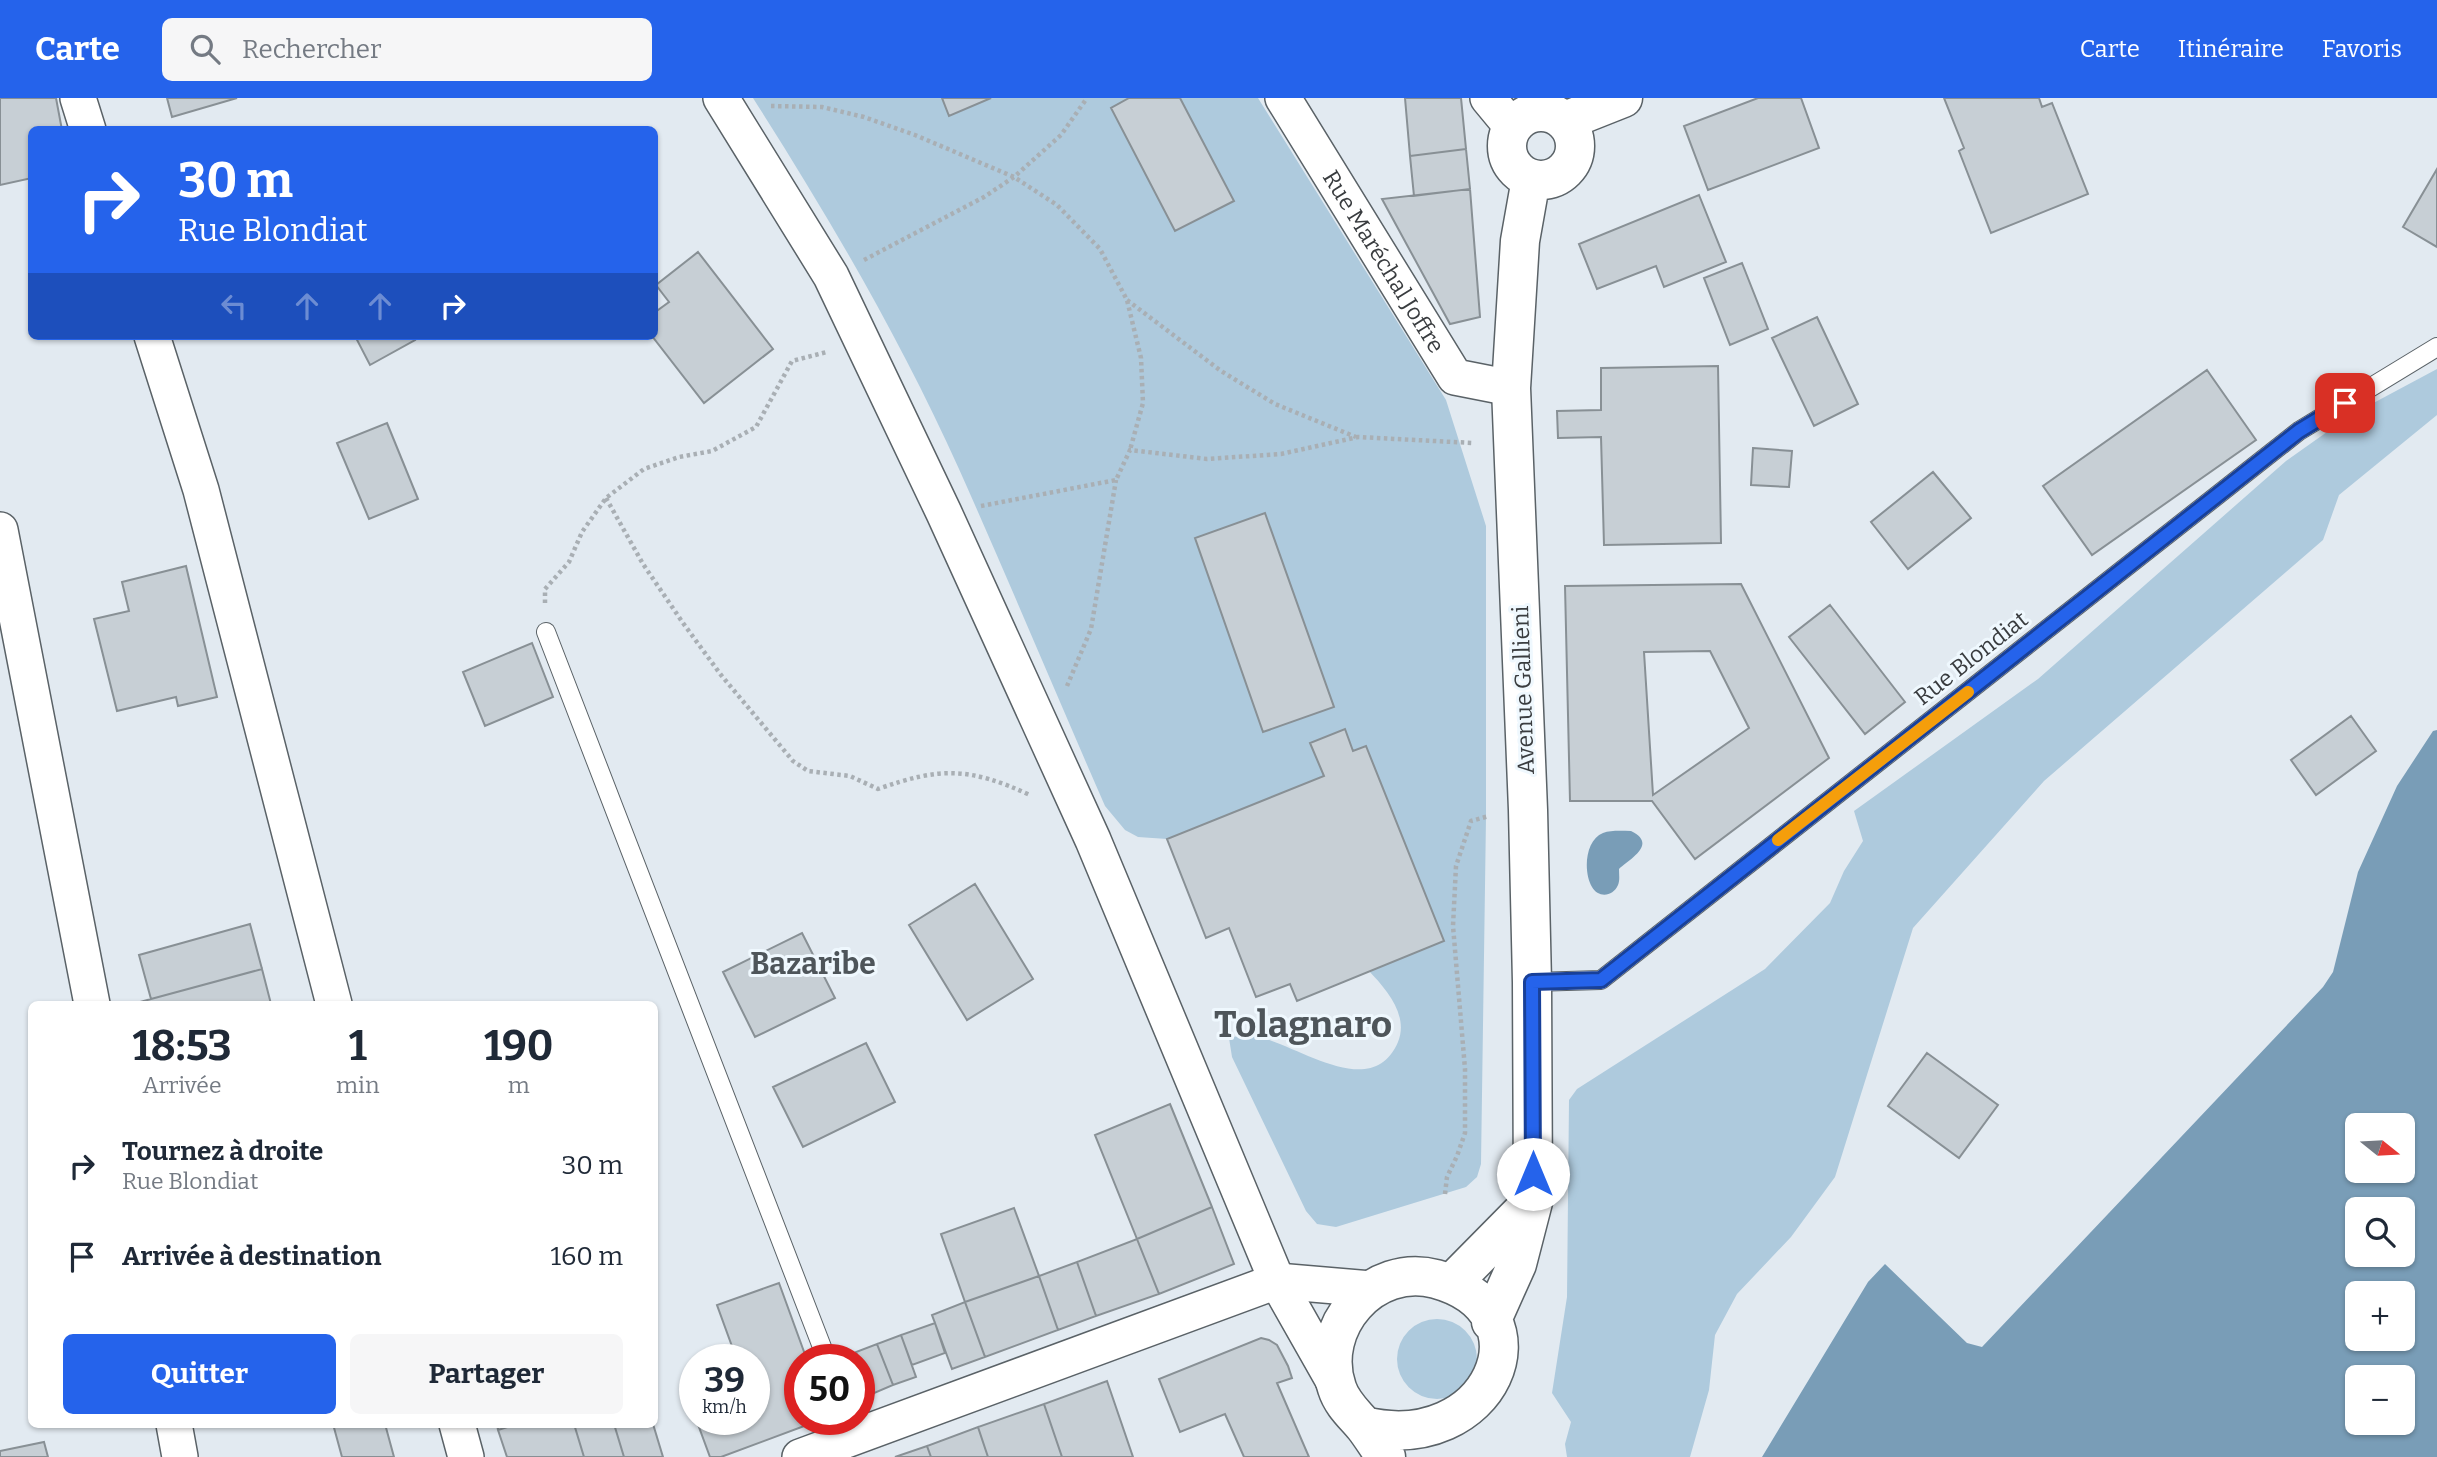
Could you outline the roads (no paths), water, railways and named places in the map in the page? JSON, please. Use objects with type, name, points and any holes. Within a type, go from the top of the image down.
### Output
[{"type":"main road","points":[[1565,121],[1623,98]]},
{"type":"main road","points":[[1536,112],[1556,115],[1565,121],[1572,130],[1575,141],[1574,153],[1563,172],[1553,178],[1531,179],[1513,167],[1508,158],[1507,137],[1518,120],[1536,112]]},
{"type":"main road","name":"Avenue Gallieni","points":[[1491,1322],[1517,1264],[1533,1202],[1528,810],[1511,388],[1520,241],[1531,179]]},
{"type":"main road","points":[[1452,1283],[1533,1202]]},
{"type":"main road","points":[[1364,1426],[1384,1438],[1408,1444],[1432,1442],[1456,1433],[1475,1431],[1491,1397],[1498,1372],[1499,1347],[1491,1322],[1475,1299],[1452,1283],[1425,1276],[1397,1277],[1371,1289],[1350,1308],[1336,1332],[1332,1360],[1337,1387],[1347,1409],[1364,1426],[1385,1457]]},
{"type":"street","points":[[78,98],[87,126]]},
{"type":"street","name":"Rue Maréchal Joffre","points":[[1283,98],[1455,377],[1511,388]]},
{"type":"street","points":[[1488,98],[1512,127]]},
{"type":"street","points":[[730,111],[831,276],[858,332],[1093,840],[1277,1281],[1337,1387]]},
{"type":"street","points":[[153,340],[201,490],[333,1001]]},
{"type":"street","points":[[0,530],[91,1001]]},
{"type":"street","points":[[875,1421],[1277,1281],[1371,1289]]},
{"type":"street","points":[[175,1428],[180,1457]]},
{"type":"street","points":[[458,1428],[466,1457]]},
{"type":"street","points":[[800,1457],[841,1435]]},
{"type":"lane","name":"Rue Blondiat","points":[[1532,982],[1601,980],[2299,431],[2437,347]]},
{"type":"lane","points":[[546,632],[821,1344]]},
{"type":"district","name":"Bazaribe","points":[[813,964]]},
{"type":"district","name":"Tolagnaro","points":[[1303,1024]]}]
